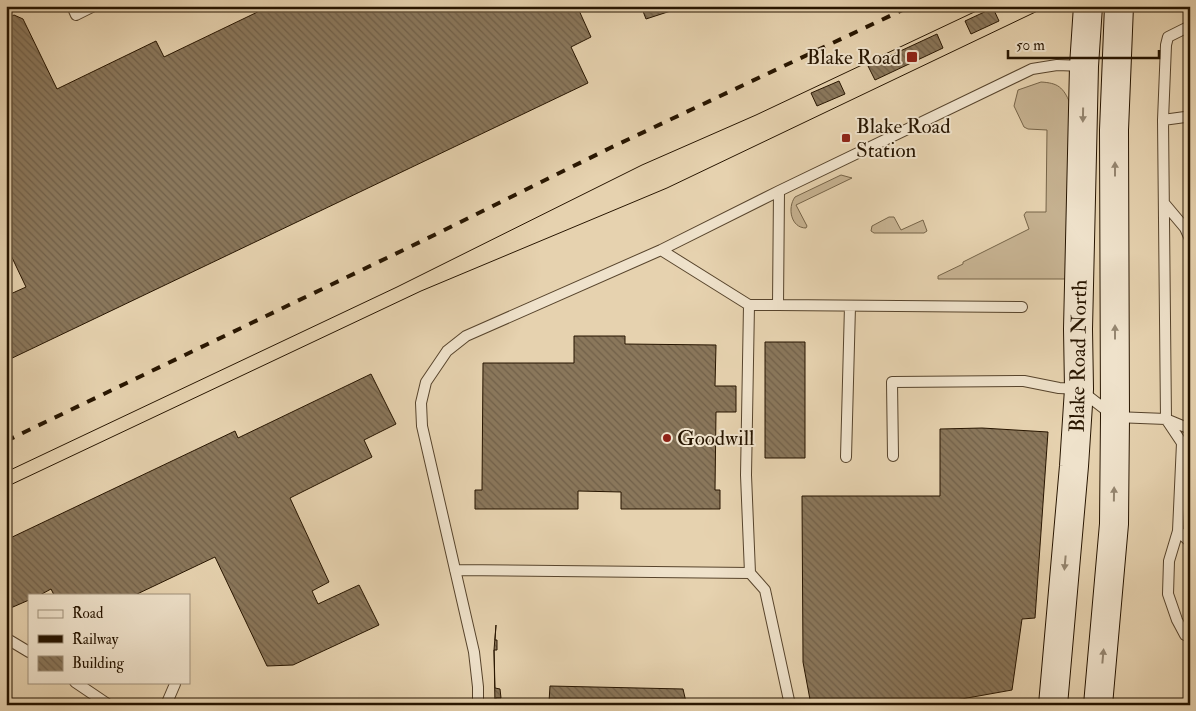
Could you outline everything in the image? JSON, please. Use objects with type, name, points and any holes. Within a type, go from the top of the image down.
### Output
[{"type":"street","name":"Blake Road North","points":[[1054,705],[1079,389],[1078,329],[1084,66],[1088,6]]},
{"type":"street","name":"Blake Road North","points":[[1098,705],[1114,524],[1116,417],[1114,130],[1120,6]]},
{"type":"lane","points":[[72,6],[76,15],[94,6]]},
{"type":"lane","points":[[1190,26],[1168,37],[1166,45],[1163,120],[1166,419],[1182,443],[1178,531],[1169,561],[1168,594],[1177,620],[1185,634],[1190,637]]},
{"type":"lane","points":[[478,705],[474,652],[422,426],[421,403],[426,382],[447,350],[466,336],[661,250],[780,190],[1032,69],[1057,65],[1084,66]]},
{"type":"lane","points":[[1163,120],[1190,115]]},
{"type":"lane","points":[[778,305],[780,190]]},
{"type":"lane","points":[[1164,203],[1185,228],[1190,239]]},
{"type":"lane","points":[[661,250],[749,305],[1022,307]]},
{"type":"lane","points":[[749,305],[746,475],[750,573],[765,590],[790,705]]},
{"type":"lane","points":[[846,457],[850,306]]},
{"type":"lane","points":[[893,456],[892,382],[1024,381],[1059,388],[1079,389],[1116,417],[1166,419],[1190,429]]},
{"type":"lane","points":[[1178,531],[1190,542]]},
{"type":"lane","points":[[455,570],[750,573]]},
{"type":"lane","points":[[6,641],[9,640],[28,651]]},
{"type":"lane","points":[[78,684],[109,705]]},
{"type":"lane","points":[[166,705],[175,684]]},
{"type":"shaded area","points":[[1041,82],[1052,83],[1059,87],[1065,93],[1070,103],[1068,279],[938,279],[938,276],[963,264],[963,262],[1029,229],[1024,215],[1026,212],[1046,212],[1047,130],[1024,127],[1014,106],[1018,90]]},
{"type":"shaded area","points":[[841,175],[852,178],[796,205],[807,226],[806,228],[797,225],[791,212],[791,206],[795,197]]},
{"type":"shaded area","points":[[889,217],[894,217],[901,230],[923,220],[927,231],[924,233],[874,233],[871,231],[872,226]]},
{"type":"building","points":[[270,6],[577,6],[591,37],[571,47],[588,83],[6,361],[6,296],[26,287],[6,245],[6,19],[14,15],[23,19],[57,89],[156,41],[164,57]]},
{"type":"building","points":[[641,6],[686,6],[646,19]]},
{"type":"building","points":[[993,8],[999,21],[971,34],[965,21]]},
{"type":"building","points":[[937,34],[943,48],[875,80],[868,66]]},
{"type":"building","points":[[839,81],[845,94],[817,106],[811,93]]},
{"type":"building","points":[[574,336],[625,336],[625,344],[716,345],[715,386],[736,386],[736,412],[716,412],[715,490],[720,490],[720,509],[621,509],[621,492],[578,491],[578,509],[475,509],[475,490],[482,490],[483,363],[574,363]]},
{"type":"building","points":[[765,342],[805,342],[805,458],[765,458]]},
{"type":"building","points":[[371,374],[396,424],[364,440],[372,457],[290,498],[329,582],[312,591],[318,604],[359,585],[379,625],[293,665],[267,666],[215,557],[137,594],[54,594],[51,589],[42,594],[28,594],[28,600],[6,610],[6,540],[235,431],[238,438]]},
{"type":"building","points":[[982,428],[1048,432],[1035,618],[1022,619],[1012,690],[928,705],[811,705],[803,662],[802,496],[940,496],[940,429]]},
{"type":"building","points":[[496,625],[495,640],[497,640],[497,650],[494,650]]},
{"type":"building","points":[[494,650],[495,688],[500,689],[501,698],[496,698],[495,705]]},
{"type":"building","points":[[550,686],[683,689],[686,702],[683,702],[684,705],[554,705],[554,702],[549,702]]},
{"type":"tram line","points":[[6,472],[397,287],[642,165],[756,115],[987,6]]},
{"type":"tram line","points":[[6,487],[421,291],[667,188],[1048,6]]},
{"type":"railway","points":[[6,441],[420,242],[610,148],[911,6]]},
{"type":"place","name":"Blake Road","points":[[912,57]]},
{"type":"place","name":"Blake Road Station","points":[[846,138]]},
{"type":"place","name":"Goodwill","points":[[667,438]]}]
